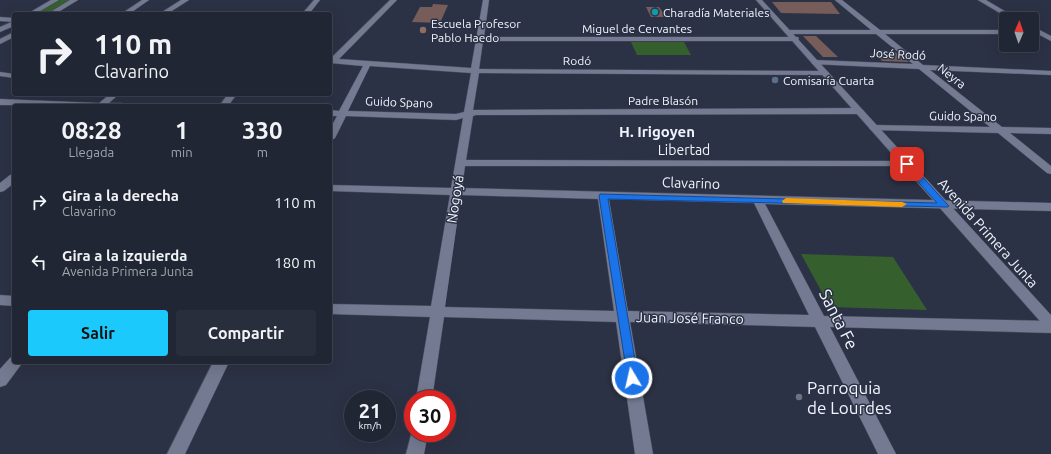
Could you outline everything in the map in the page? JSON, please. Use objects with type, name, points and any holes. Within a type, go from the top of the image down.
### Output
[{"type":"street","points":[[34,12],[56,0]]},
{"type":"street","points":[[54,12],[75,0]]},
{"type":"street","points":[[127,12],[146,0]]},
{"type":"street","points":[[165,12],[186,0]]},
{"type":"street","points":[[306,12],[317,0]]},
{"type":"street","points":[[332,61],[394,0]]},
{"type":"street","name":"Nogoyá","points":[[425,390],[486,0]]},
{"type":"street","name":"Avenida Primera Junta","points":[[759,0],[1051,326]]},
{"type":"street","name":"Neyra","points":[[838,0],[1051,172]]},
{"type":"street","points":[[981,0],[1003,12]]},
{"type":"street","points":[[0,19],[12,22]]},
{"type":"street","points":[[0,30],[12,23]]},
{"type":"street","name":"Miguel de Cervantes","points":[[480,39],[791,36],[878,32],[999,32]]},
{"type":"street","points":[[1039,32],[1051,32]]},
{"type":"street","points":[[1039,33],[1051,39]]},
{"type":"street","points":[[0,42],[12,35]]},
{"type":"street","name":"Rodó","points":[[332,61],[475,71],[825,73]]},
{"type":"street","name":"José Rodó","points":[[815,62],[1051,73]]},
{"type":"street","points":[[332,134],[368,64]]},
{"type":"street","points":[[1038,72],[1051,80]]},
{"type":"street","points":[[0,74],[12,76]]},
{"type":"street","points":[[19,102],[29,96]]},
{"type":"street","points":[[103,104],[113,96]]},
{"type":"street","points":[[225,104],[231,96]]},
{"type":"street","points":[[0,102],[60,104]]},
{"type":"street","name":"Padre Blasón","points":[[468,115],[476,112],[859,111]]},
{"type":"street","name":"Guido Spano","points":[[332,113],[456,117],[468,115]]},
{"type":"street","name":"Guido Spano","points":[[874,128],[1051,131]]},
{"type":"street","name":"Libertad","points":[[460,163],[907,164]]},
{"type":"street","points":[[0,179],[12,178]]},
{"type":"street","points":[[0,189],[12,179]]},
{"type":"street","name":"Clavarino","points":[[332,188],[944,206],[1051,207]]},
{"type":"street","points":[[603,196],[644,454]]},
{"type":"street","name":"Santa Fe","points":[[758,200],[887,454]]},
{"type":"street","points":[[0,300],[12,301]]},
{"type":"street","name":"Juan José Franco","points":[[332,309],[1051,326]]},
{"type":"street","points":[[0,380],[13,364]]},
{"type":"street","points":[[176,454],[220,364]]},
{"type":"street","points":[[415,454],[417,442]]},
{"type":"green space","points":[[60,0],[71,0],[50,12],[38,12]]},
{"type":"green space","points":[[631,42],[684,42],[691,55],[637,55]]},
{"type":"green space","points":[[801,254],[893,257],[927,310],[830,307]]},
{"type":"building","points":[[772,2],[831,2],[840,14],[781,13]]},
{"type":"building","points":[[433,4],[448,5],[440,23],[412,22],[420,7],[432,7]]},
{"type":"building","name":"Charadía Materiales","points":[[646,7],[659,7],[666,17],[651,17]]},
{"type":"building","points":[[803,36],[816,36],[838,57],[823,57]]},
{"type":"building","points":[[876,50],[895,52],[909,62],[882,61]]},
{"type":"slow traffic","points":[[786,201],[902,204]]},
{"type":"place","name":"Charadía Materiales","points":[[655,12]]},
{"type":"place","name":"Escuela Profesor Pablo Haedo","points":[[423,30]]},
{"type":"place","name":"Comisaría Cuarta","points":[[775,80]]},
{"type":"place","name":"Parroquia de Lourdes","points":[[799,397]]},
{"type":"district","name":"H. Irigoyen","points":[[657,131]]},
{"type":"route","points":[[632,378],[603,196],[944,206],[907,164]]}]
